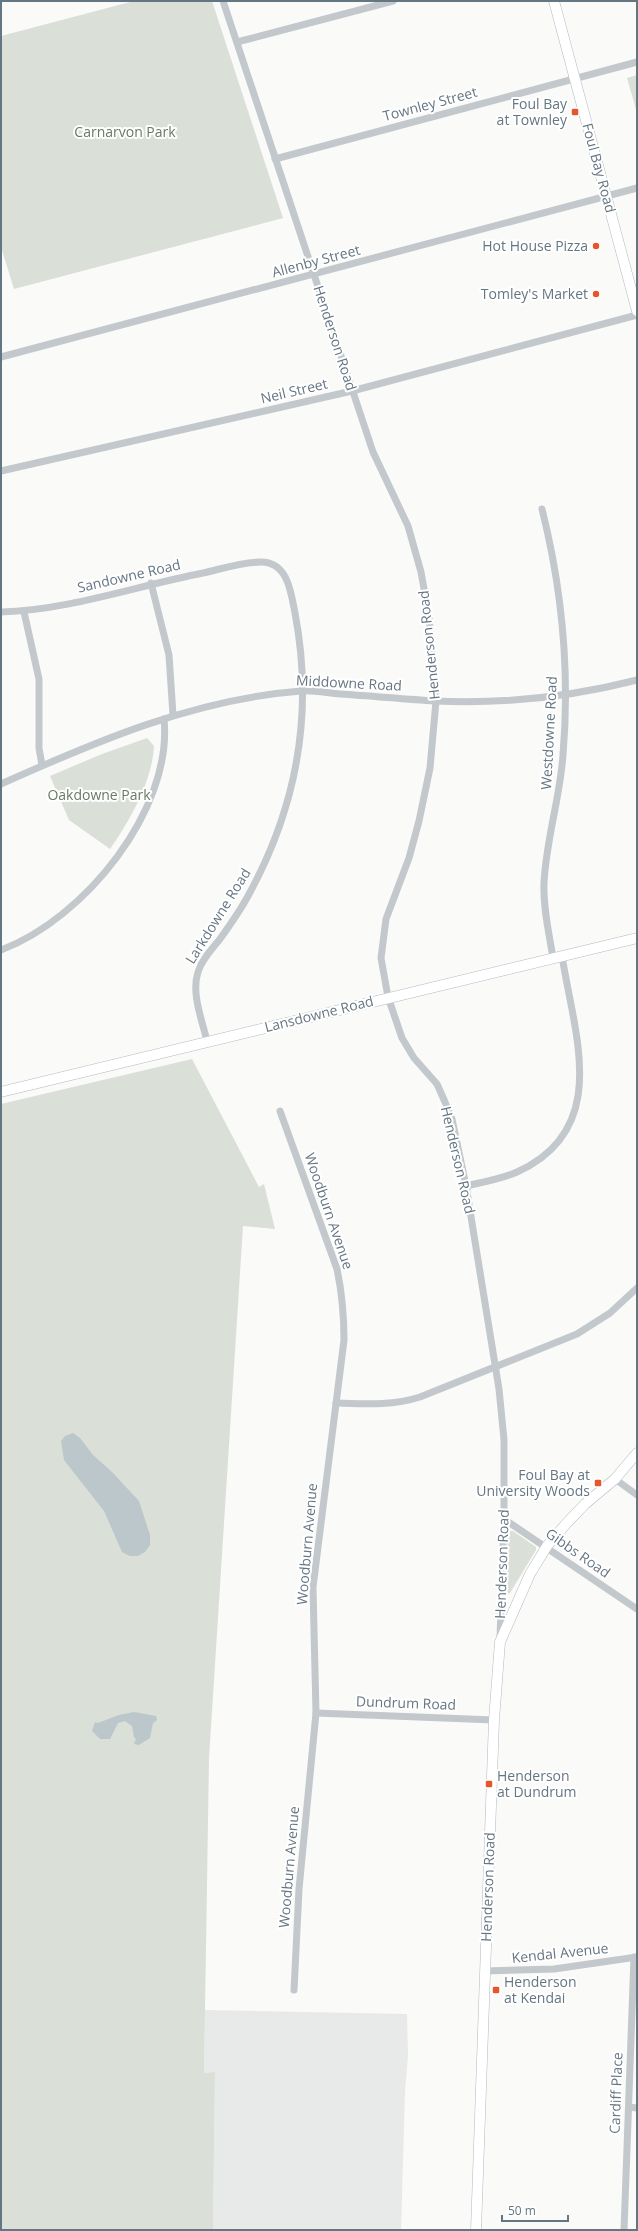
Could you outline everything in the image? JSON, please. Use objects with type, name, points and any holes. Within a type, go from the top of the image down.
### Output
[{"type":"main road","name":"Foul Bay Road","points":[[554,1],[637,311]]},
{"type":"main road","name":"Lansdowne Road","points":[[1,1092],[388,997],[637,938]]},
{"type":"main road","points":[[500,1642],[520,1594],[547,1546],[585,1504],[615,1479],[637,1453]]},
{"type":"main road","name":"Henderson Road","points":[[476,2230],[494,1720],[500,1642]]},
{"type":"street","name":"Henderson Road","points":[[223,1],[373,452],[408,526],[416,553],[429,617],[436,701],[430,768],[422,809],[409,858],[386,919],[383,933],[382,958],[388,997],[402,1038],[414,1058],[437,1084],[446,1102],[452,1119],[466,1186],[496,1367],[504,1440],[504,1519],[500,1642]]},
{"type":"street","points":[[237,42],[393,1]]},
{"type":"street","name":"Townley Street","points":[[275,159],[637,62]]},
{"type":"street","name":"Allenby Street","points":[[1,357],[637,188]]},
{"type":"street","name":"Neil Street","points":[[1,471],[352,391],[637,315]]},
{"type":"street","name":"Westdowne Road","points":[[466,1186],[516,1172],[538,1160],[556,1144],[572,1119],[580,1089],[581,1061],[558,957],[544,905],[544,883],[548,849],[559,792],[563,753],[565,695],[560,596],[542,509]]},
{"type":"street","name":"Sandowne Road","points":[[1,612],[24,612],[87,600],[151,583],[262,562]]},
{"type":"street","name":"Larkdowne Road","points":[[207,1041],[196,991],[197,974],[204,961],[233,922],[259,876],[283,817],[297,767],[301,738],[303,691],[302,659],[290,588],[281,570],[274,565],[262,562]]},
{"type":"street","points":[[151,583],[169,655],[173,715]]},
{"type":"street","points":[[24,612],[39,679],[41,725],[39,748],[42,766]]},
{"type":"street","name":"Middowne Road","points":[[1,784],[111,737],[173,715],[255,696],[303,691],[436,701],[511,700],[565,695],[637,680]]},
{"type":"street","points":[[1,950],[32,936],[73,907],[110,867],[133,832],[156,783],[164,750],[164,719]]},
{"type":"street","name":"Woodburn Avenue","points":[[280,1111],[330,1245],[343,1295],[344,1340],[313,1587],[316,1713],[299,1889],[294,1990]]},
{"type":"street","points":[[336,1403],[402,1403],[578,1334],[610,1313],[637,1288]]},
{"type":"street","points":[[615,1479],[637,1494]]},
{"type":"street","name":"Gibbs Road","points":[[504,1519],[547,1546],[637,1609]]},
{"type":"street","name":"Dundrum Road","points":[[316,1713],[494,1720]]},
{"type":"street","name":"Kendal Avenue","points":[[485,1971],[554,1969],[636,1957]]},
{"type":"street","name":"Cardiff Place","points":[[624,2230],[636,1957]]},
{"type":"street","points":[[629,2107],[637,2108]]},
{"type":"shaded area","points":[[73,1433],[80,1438],[93,1455],[112,1472],[139,1501],[150,1535],[150,1545],[145,1552],[138,1556],[130,1556],[122,1552],[104,1511],[64,1460],[61,1441],[65,1436]]},
{"type":"shaded area","points":[[134,1712],[156,1716],[157,1720],[153,1723],[150,1738],[139,1745],[134,1744],[136,1739],[134,1737],[132,1726],[125,1721],[118,1723],[110,1739],[100,1739],[92,1731],[95,1722],[98,1723],[119,1715]]},
{"type":"shaded area","points":[[205,2010],[407,2014],[408,2055],[405,2092],[401,2230],[213,2230],[215,2072],[204,2073]]},
{"type":"green space","name":"Carnarvon Park","points":[[134,1],[212,1],[283,218],[14,289],[1,247],[1,36]]},
{"type":"green space","points":[[637,75],[637,113],[627,78]]},
{"type":"green space","name":"Oakdowne Park","points":[[147,738],[154,746],[149,773],[139,800],[110,849],[69,820],[50,776],[102,754]]},
{"type":"green space","points":[[192,1059],[259,1187],[264,1184],[275,1229],[243,1226],[209,1758],[204,2073],[215,2072],[213,2230],[1,2230],[1,1104]]},
{"type":"green space","points":[[513,1531],[536,1547],[536,1550],[510,1593],[507,1594],[508,1533]]},
{"type":"place","name":"Foul Bay at Townley","points":[[575,112]]},
{"type":"place","name":"Hot House Pizza","points":[[596,246]]},
{"type":"place","name":"Tomley's Market","points":[[596,294]]},
{"type":"place","name":"Foul Bay at University Woods","points":[[598,1483]]},
{"type":"place","name":"Henderson at Dundrum","points":[[489,1784]]},
{"type":"place","name":"Henderson at Kendai","points":[[496,1990]]}]
